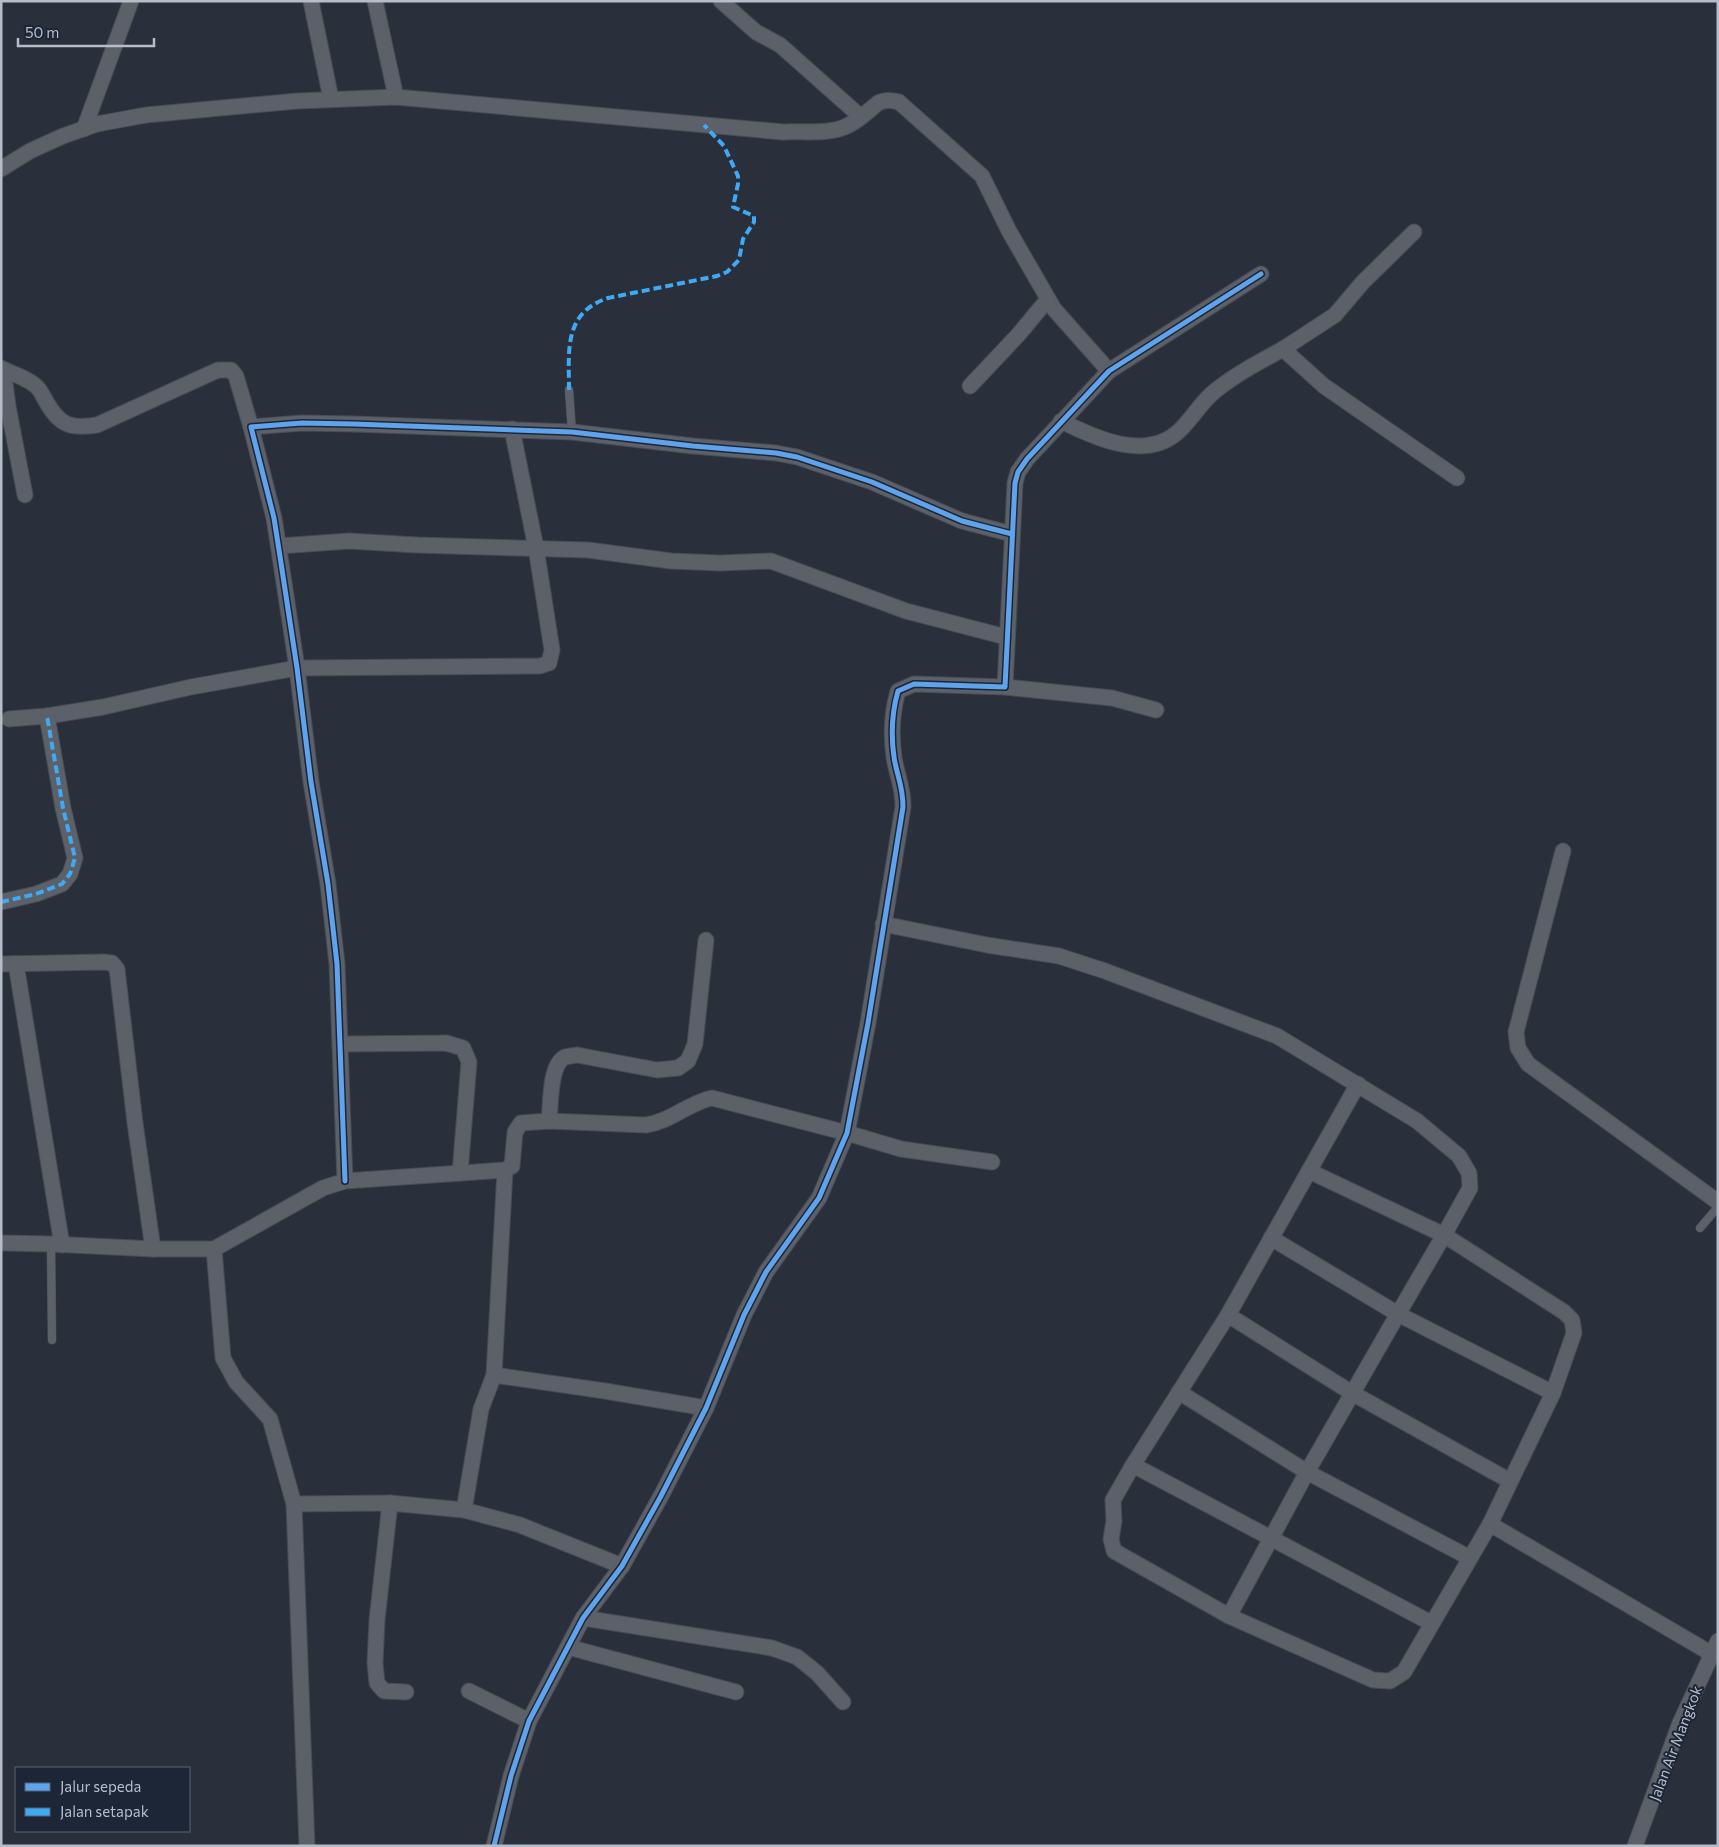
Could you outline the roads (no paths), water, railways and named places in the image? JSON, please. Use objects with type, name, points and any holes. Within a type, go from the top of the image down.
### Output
[{"type":"street","points":[[84,129],[131,1]]},
{"type":"street","points":[[311,1],[331,99]]},
{"type":"street","points":[[375,1],[396,97]]},
{"type":"street","points":[[722,1],[744,22],[780,45],[861,117]]},
{"type":"street","points":[[1,170],[30,151],[97,124],[146,115],[297,100],[396,97],[783,132],[842,128],[861,117],[882,101],[894,100],[900,102],[978,171],[986,182],[1000,214],[1048,299],[1070,329],[1109,371]]},
{"type":"street","points":[[1061,421],[1088,434],[1114,442],[1140,447],[1162,443],[1181,430],[1213,392],[1246,369],[1283,349],[1335,315],[1363,282],[1414,232]]},
{"type":"street","points":[[1005,687],[1015,477],[1027,459],[1109,371],[1261,274]]},
{"type":"street","points":[[970,386],[1019,334],[1048,299]]},
{"type":"street","points":[[1283,349],[1324,386],[1457,478]]},
{"type":"street","points":[[2,369],[33,383],[39,389],[54,415],[60,421],[76,426],[97,425],[218,370],[228,369],[236,376],[274,518],[331,911],[337,964],[345,1181]]},
{"type":"street","points":[[2,369],[25,495]]},
{"type":"street","points":[[251,427],[302,423],[512,429],[572,432],[693,446],[776,453],[797,457],[872,482],[962,521],[1012,534]]},
{"type":"street","points":[[9,719],[47,716],[103,707],[297,668],[540,666],[549,663],[552,650],[536,548],[512,429]]},
{"type":"street","points":[[278,546],[349,541],[409,545],[588,550],[672,561],[771,561],[906,611],[1006,637]]},
{"type":"street","points":[[494,1846],[511,1776],[529,1721],[583,1618],[622,1566],[706,1408],[744,1315],[766,1272],[819,1198],[847,1133],[868,1023],[902,807],[903,791],[894,759],[892,740],[898,691],[914,684],[1005,687],[1112,698],[1156,710]]},
{"type":"street","points":[[1,902],[36,894],[62,884],[70,874],[75,858],[63,808],[47,716]]},
{"type":"street","points":[[1563,851],[1516,1032],[1518,1048],[1528,1064],[1718,1202]]},
{"type":"street","points":[[883,924],[987,945],[1059,956],[1242,1021],[1278,1036],[1417,1121],[1459,1156],[1469,1173],[1470,1188],[1307,1472],[1229,1616]]},
{"type":"street","points":[[549,1121],[553,1077],[556,1065],[565,1057],[577,1055],[657,1070],[678,1068],[688,1061],[695,1044],[706,940]]},
{"type":"street","points":[[57,1244],[9,964],[104,962],[112,963],[117,969],[135,1122],[153,1249]]},
{"type":"street","points":[[341,1044],[446,1043],[463,1048],[469,1062],[460,1173]]},
{"type":"street","points":[[1310,1171],[1444,1235],[1564,1312],[1572,1320],[1574,1333],[1553,1393],[1490,1524],[1404,1672],[1390,1681],[1373,1680],[1229,1616],[1114,1551],[1111,1540],[1114,1521],[1113,1500],[1228,1315],[1358,1084]]},
{"type":"street","points":[[1,1244],[214,1249],[323,1188],[345,1181],[505,1170],[512,1166],[515,1132],[521,1123],[549,1121],[646,1125],[660,1123],[692,1105],[712,1098],[847,1133],[901,1150],[992,1162]]},
{"type":"street","points":[[464,1510],[481,1409],[494,1375],[505,1170]]},
{"type":"street","points":[[1271,1238],[1398,1314],[1553,1393]]},
{"type":"street","points":[[214,1249],[222,1358],[236,1382],[270,1419],[294,1504],[307,1846]]},
{"type":"street","points":[[1228,1315],[1352,1393],[1510,1481]]},
{"type":"street","points":[[494,1375],[706,1408]]},
{"type":"street","points":[[1179,1392],[1307,1472],[1470,1558]]},
{"type":"street","points":[[1133,1465],[1431,1623]]},
{"type":"street","points":[[294,1504],[390,1504],[464,1510],[520,1525],[622,1566]]},
{"type":"street","points":[[390,1504],[378,1620],[375,1664],[376,1684],[384,1691],[406,1692]]},
{"type":"street","points":[[1490,1524],[1715,1648]]},
{"type":"street","points":[[583,1618],[772,1648],[797,1657],[817,1673],[843,1702]]},
{"type":"street","points":[[568,1647],[736,1692]]},
{"type":"street","name":"Jalan Air Mangkok","points":[[1635,1846],[1680,1723],[1715,1648]]},
{"type":"street","points":[[469,1691],[529,1721]]},
{"type":"lane","points":[[569,390],[572,432]]},
{"type":"lane","points":[[1700,1228],[1718,1207]]},
{"type":"lane","points":[[52,1340],[57,1244]]}]
